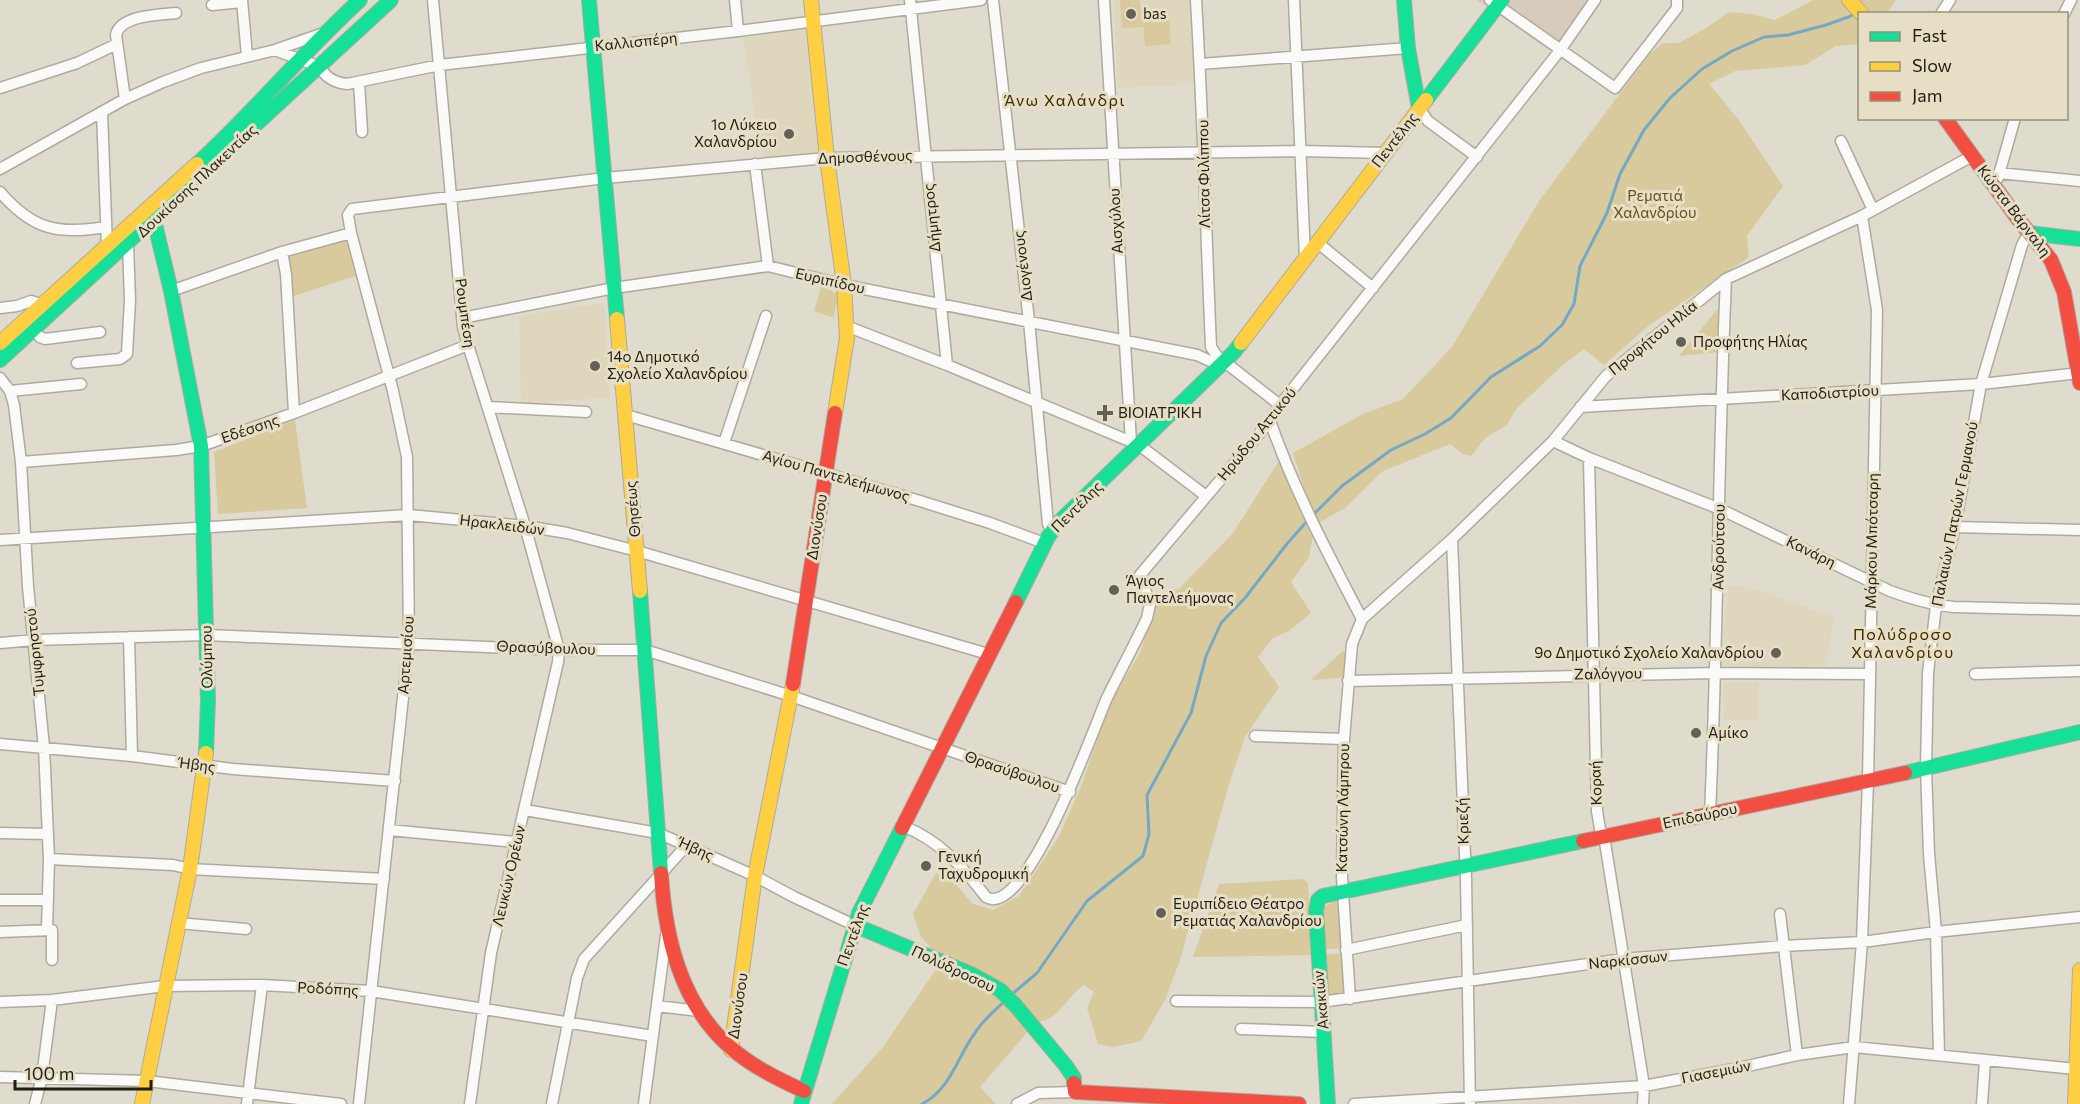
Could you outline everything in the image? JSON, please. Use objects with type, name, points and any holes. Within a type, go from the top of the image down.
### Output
[{"type":"street","name":"Δουκίσσης Πλακεντίας","points":[[0,360],[128,244],[151,215],[324,33],[360,0]]},
{"type":"street","name":"Δουκίσσης Πλακεντίας","points":[[0,343],[107,247],[151,215],[320,67],[391,0]]},
{"type":"street","name":"Ρουμπέση","points":[[433,0],[453,196],[462,318],[468,345],[525,526],[559,650]]},
{"type":"street","name":"Θησέως","points":[[589,0],[626,415],[660,875],[667,928],[680,972],[699,1011],[714,1031],[731,1050],[803,1097]]},
{"type":"street","points":[[735,0],[738,31]]},
{"type":"street","name":"Διονύσου","points":[[731,1050],[755,876],[791,696],[847,338],[844,285],[827,158],[811,0]]},
{"type":"street","name":"Καλλισπέρη","points":[[275,50],[320,67],[322,73],[347,84],[440,64],[738,31],[814,21],[911,4],[981,0]]},
{"type":"street","name":"Διογένους","points":[[993,0],[1029,321],[1048,537]]},
{"type":"street","name":"Αισχύλου","points":[[1104,0],[1123,342],[1135,444]]},
{"type":"street","name":"Λίτσα Φιλίππου","points":[[1196,0],[1205,152],[1205,218],[1211,347]]},
{"type":"street","points":[[1294,0],[1305,258]]},
{"type":"street","points":[[1404,0],[1408,48],[1419,108],[1428,121],[1477,157]]},
{"type":"street","name":"Ηρώδου Αττικού","points":[[903,826],[919,833],[941,848],[966,872],[986,897],[997,900],[1013,889],[1046,840],[1070,792],[1107,699],[1147,618],[1150,604],[1140,575],[1270,421],[1280,405],[1562,49],[1595,0]]},
{"type":"street","points":[[1497,2],[1615,88],[1677,8],[1677,0]]},
{"type":"street","points":[[1849,0],[1860,12]]},
{"type":"street","points":[[212,5],[242,1],[247,56]]},
{"type":"street","name":"Πεντέλης","points":[[803,1097],[854,925],[1048,537],[1135,444],[1223,364],[1385,153],[1497,2]]},
{"type":"street","name":"Δήμητρος","points":[[911,4],[947,365]]},
{"type":"street","points":[[126,99],[116,31],[123,23],[154,15],[176,13]]},
{"type":"street","points":[[0,169],[126,99],[183,74],[275,50],[324,33]]},
{"type":"street","points":[[0,88],[77,63],[117,44]]},
{"type":"street","points":[[1200,64],[1408,48]]},
{"type":"street","points":[[359,82],[362,132]]},
{"type":"street","points":[[102,112],[107,247]]},
{"type":"street","name":"Κώστα Βάρναλη","points":[[1946,120],[2029,233],[2046,251],[2057,271],[2064,292],[2080,376]]},
{"type":"street","points":[[1995,187],[2014,120]]},
{"type":"street","points":[[1841,141],[1873,210]]},
{"type":"street","name":"Δημοσθένους","points":[[349,212],[356,208],[605,178],[827,158],[1302,151],[1385,153]]},
{"type":"street","name":"Προφήτου Ηλία","points":[[1362,619],[1452,539],[1554,441],[1580,407],[1616,367],[1725,279],[1862,216],[1972,156]]},
{"type":"street","points":[[755,164],[768,266]]},
{"type":"street","points":[[1999,173],[2080,181]]},
{"type":"street","points":[[0,192],[16,210],[47,227],[73,231],[106,226]]},
{"type":"street","name":"Αρτεμισίου","points":[[349,212],[351,232],[407,457],[409,515],[409,642],[359,1104]]},
{"type":"street","name":"Ολύμπου","points":[[142,1104],[190,869],[205,766],[208,700],[201,446],[171,291],[151,215]]},
{"type":"street","name":"Μάρκου Μπότσαρη","points":[[1849,1104],[1862,942],[1868,781],[1877,310],[1862,216]]},
{"type":"street","points":[[171,291],[282,252],[351,232]]},
{"type":"street","points":[[2029,233],[2080,239]]},
{"type":"street","name":"Παλαιών Πατρών Γερμανού","points":[[1939,1055],[1936,932],[1929,854],[1926,768],[1928,673],[1936,606],[1955,527],[1981,384],[2022,245],[2029,233]]},
{"type":"street","points":[[1317,242],[1373,288]]},
{"type":"street","points":[[77,363],[120,359],[127,354],[130,300],[128,244]]},
{"type":"street","points":[[282,252],[286,274],[294,413]]},
{"type":"street","name":"Ευριπίδου","points":[[462,318],[614,288],[768,266],[844,285],[1197,355],[1223,364]]},
{"type":"street","name":"Ανδρούτσου","points":[[1710,814],[1716,673],[1720,399],[1725,279]]},
{"type":"street","points":[[0,308],[31,301],[38,304],[40,307],[38,309]]},
{"type":"street","points":[[724,443],[766,316]]},
{"type":"street","points":[[846,326],[947,365],[1135,444],[1206,496]]},
{"type":"street","points":[[33,330],[45,339],[100,332]]},
{"type":"street","name":"Εδέσσης","points":[[21,462],[201,446],[294,413],[468,345]]},
{"type":"street","points":[[1197,355],[1209,351],[1211,347],[1223,364],[1280,405]]},
{"type":"street","name":"Καποδιστρίου","points":[[1580,407],[1875,391],[2080,376]]},
{"type":"street","name":"Τυμφρηστού","points":[[0,378],[10,391],[14,405],[21,462],[28,587],[44,747],[49,859],[46,900],[52,960]]},
{"type":"street","points":[[10,391],[81,384]]},
{"type":"street","points":[[488,407],[586,412]]},
{"type":"street","name":"Αγίου Παντελεήμωνος","points":[[626,415],[980,520],[1048,537]]},
{"type":"street","points":[[1270,421],[1305,509],[1362,619]]},
{"type":"street","name":"Κανάρη","points":[[1554,441],[1589,458],[1720,509],[1871,582],[1914,600],[1936,606],[2080,610]]},
{"type":"street","name":"Κοραή","points":[[1589,458],[1597,811],[1600,830],[1604,836],[1644,1086],[1643,1104]]},
{"type":"street","name":"Ηρακλειδών","points":[[0,540],[409,515],[525,526],[567,533],[637,551],[988,654]]},
{"type":"street","points":[[1955,527],[2080,530]]},
{"type":"street","name":"Κριεζή","points":[[1452,539],[1467,925],[1470,1100]]},
{"type":"street","name":"Κατσώνη Λάμπρου","points":[[1350,999],[1342,891],[1344,740],[1352,644],[1362,619]]},
{"type":"street","name":"Θρασύβουλου","points":[[0,644],[34,640],[206,635],[559,650],[645,650],[791,696],[1070,792]]},
{"type":"street","points":[[129,637],[132,756]]},
{"type":"street","name":"Λευκών Ορέων","points":[[470,1104],[492,953],[559,650]]},
{"type":"street","points":[[1976,674],[2080,671]]},
{"type":"street","name":"Ζαλόγγου","points":[[1348,681],[1716,673],[1869,674]]},
{"type":"street","name":"Επιδαύρου","points":[[1320,898],[1330,893],[1868,781],[2079,733]]},
{"type":"street","points":[[1255,736],[1344,740]]},
{"type":"street","name":"Ήβης","points":[[0,744],[132,756],[205,766],[395,781]]},
{"type":"street","name":"Ήβης","points":[[525,810],[658,833],[755,876],[854,925]]},
{"type":"street","points":[[389,830],[516,842]]},
{"type":"street","points":[[0,833],[48,834]]},
{"type":"street","points":[[552,1104],[577,978],[584,960],[687,845]]},
{"type":"street","points":[[49,859],[384,879]]},
{"type":"street","name":"Ακακιών","points":[[1320,898],[1316,911],[1328,1104]]},
{"type":"street","points":[[0,900],[46,900]]},
{"type":"street","points":[[1780,914],[1797,1055]]},
{"type":"street","name":"Ναρκίσσων","points":[[1176,1001],[1321,1002],[1623,960],[1783,946],[1862,942],[2080,917]]},
{"type":"street","points":[[178,923],[246,929]]},
{"type":"street","name":"Πολύδροσου","points":[[854,925],[973,975],[1000,990],[1071,1072],[1075,1092]]},
{"type":"street","points":[[1347,950],[1467,925]]},
{"type":"street","points":[[644,1104],[667,928]]},
{"type":"street","points":[[0,932],[50,930]]},
{"type":"street","points":[[2075,1104],[2080,970]]},
{"type":"street","points":[[248,1099],[262,985]]},
{"type":"street","name":"Ροδόπης","points":[[0,1002],[52,1000],[165,986],[262,985],[371,991],[653,1036]]},
{"type":"street","points":[[35,1104],[42,1077],[52,1000]]},
{"type":"street","points":[[657,1006],[699,1011]]},
{"type":"street","points":[[1241,1029],[1324,1032]]},
{"type":"street","name":"Γιασεμιών","points":[[1354,1104],[1470,1100],[1644,1086],[1734,1070],[1797,1055],[1854,1047],[2076,1069]]},
{"type":"street","points":[[1982,1104],[1985,1060]]},
{"type":"street","points":[[0,1077],[147,1081],[248,1099],[341,1104]]},
{"type":"street","points":[[1017,1104],[1038,1093],[1075,1092],[1299,1104]]},
{"type":"shaded area","points":[[1113,0],[1190,0],[1194,84],[1118,88]]},
{"type":"shaded area","points":[[1477,0],[1594,0],[1554,53]]},
{"type":"shaded area","points":[[808,29],[821,153],[762,159],[743,38]]},
{"type":"shaded area","points":[[604,303],[610,397],[521,405],[519,316]]},
{"type":"shaded area","points":[[1728,585],[1753,589],[1834,617],[1826,669],[1724,666],[1723,660],[1731,659],[1731,642],[1723,641]]},
{"type":"shaded area","points":[[1759,682],[1759,720],[1724,720],[1723,683]]},
{"type":"green space","name":"bas","points":[[1120,0],[1140,0],[1143,27],[1122,28]]},
{"type":"green space","name":"Ρεματιά Χαλανδρίου","points":[[1813,0],[1896,0],[1888,12],[1858,12],[1858,44],[1836,46],[1805,65],[1735,71],[1709,84],[1738,119],[1783,186],[1747,236],[1749,257],[1647,327],[1604,365],[1584,349],[1564,364],[1516,409],[1507,425],[1486,437],[1471,456],[1463,454],[1450,444],[1383,471],[1345,508],[1320,522],[1310,507],[1293,453],[1363,414],[1403,399],[1452,347],[1539,201],[1649,55],[1663,43],[1679,43],[1729,12],[1752,14],[1775,20]]},
{"type":"green space","points":[[1168,8],[1171,44],[1145,46],[1142,10]]},
{"type":"green space","points":[[348,237],[358,275],[291,297],[287,258]]},
{"type":"green space","points":[[821,287],[839,294],[833,318],[814,311]]},
{"type":"green space","points":[[1720,306],[1719,352],[1679,356]]},
{"type":"green space","points":[[295,420],[307,508],[218,514],[214,452]]},
{"type":"green space","points":[[1279,461],[1298,507],[1313,534],[1309,557],[1291,582],[1311,613],[1289,631],[1273,638],[1258,657],[1279,687],[1245,737],[1229,784],[1180,960],[1165,1000],[1141,1041],[1114,1047],[1098,1044],[1087,1008],[1094,992],[1084,985],[1053,1016],[1039,1022],[935,952],[921,937],[913,914],[936,873],[955,884],[973,904],[993,910],[1019,896],[1058,838],[1080,789],[1110,703],[1141,651],[1158,593],[1179,589],[1233,533]]},
{"type":"green space","points":[[1343,651],[1346,651],[1347,655],[1345,677],[1312,679]]},
{"type":"green space","points":[[1304,879],[1308,884],[1312,955],[1193,957],[1219,884]]},
{"type":"green space","points":[[1333,902],[1340,902],[1343,948],[1320,950],[1323,907]]},
{"type":"green space","points":[[1343,953],[1344,995],[1324,998],[1320,955]]},
{"type":"green space","points":[[939,965],[992,991],[1030,1029],[980,1087],[996,1104],[832,1104],[883,1047]]},
{"type":"waterway","points":[[1313,515],[1342,486],[1391,450],[1425,434],[1451,418],[1491,377],[1540,346],[1562,325],[1574,304],[1580,266],[1607,213],[1620,174],[1644,130],[1670,98],[1702,69],[1732,51],[1764,37],[1788,35],[1826,25],[1851,16],[1854,12]]},
{"type":"waterway","points":[[1011,995],[1037,973],[1087,901],[1143,856],[1149,834],[1147,795],[1191,713],[1206,656],[1221,623],[1245,598],[1308,520]]},
{"type":"waterway","points":[[922,1104],[940,1090],[978,1029],[988,1016],[1004,1002]]},
{"type":"traffic: fast","points":[[197,164],[360,0]]},
{"type":"traffic: fast","points":[[0,360],[391,0]]},
{"type":"traffic: fast","points":[[589,0],[617,319]]},
{"type":"traffic: fast","points":[[1404,0],[1408,48],[1419,108]]},
{"type":"traffic: fast","points":[[1426,100],[1502,0]]},
{"type":"traffic: fast","points":[[147,210],[154,220],[171,291],[201,446],[208,700],[206,753]]},
{"type":"traffic: fast","points":[[2029,233],[2080,239]]},
{"type":"traffic: fast","points":[[1016,602],[1048,537],[1058,523],[1241,343]]},
{"type":"traffic: fast","points":[[640,591],[661,873]]},
{"type":"traffic: fast","points":[[1905,773],[2080,732]]},
{"type":"traffic: fast","points":[[801,1104],[859,913],[902,828]]},
{"type":"traffic: fast","points":[[1328,1104],[1316,911],[1318,900],[1323,896],[1583,841]]},
{"type":"traffic: fast","points":[[854,925],[973,975],[1000,990],[1066,1066],[1074,1078],[1074,1083]]},
{"type":"traffic: slow","points":[[811,0],[827,158],[844,285],[847,338],[835,413]]},
{"type":"traffic: slow","points":[[1849,0],[1860,12]]},
{"type":"traffic: slow","points":[[1241,343],[1426,100]]},
{"type":"traffic: slow","points":[[0,343],[197,164]]},
{"type":"traffic: slow","points":[[617,319],[640,591]]},
{"type":"traffic: slow","points":[[731,1050],[755,876],[793,684]]},
{"type":"traffic: slow","points":[[142,1104],[190,869],[206,753]]},
{"type":"traffic: slow","points":[[2075,1104],[2080,970]]},
{"type":"traffic: jam","points":[[1946,120],[2018,219],[2051,260],[2064,292],[2080,383]]},
{"type":"traffic: jam","points":[[793,684],[835,413]]},
{"type":"traffic: jam","points":[[902,828],[1016,602]]},
{"type":"traffic: jam","points":[[1583,841],[1905,773]]},
{"type":"traffic: jam","points":[[661,873],[671,944],[687,989],[699,1010],[713,1029],[738,1054],[765,1072],[804,1091]]},
{"type":"traffic: jam","points":[[1074,1083],[1075,1092],[1299,1104]]},
{"type":"place","name":"bas","points":[[1131,14]]},
{"type":"place","name":"1ο Λύκειο Χαλανδρίου","points":[[789,134]]},
{"type":"place","name":"Προφήτης Ηλίας","points":[[1681,342]]},
{"type":"place","name":"14ο Δημοτικό Σχολείο Χαλανδρίου","points":[[595,366]]},
{"type":"place","name":"ΒΙΟΙΑΤΡΙΚΗ","points":[[1105,413]]},
{"type":"place","name":"Άγιος Παντελεήμονας","points":[[1114,590]]},
{"type":"place","name":"9ο Δημοτικό Σχολείο Χαλανδρίου","points":[[1776,653]]},
{"type":"place","name":"Αμίκο","points":[[1696,733]]},
{"type":"place","name":"Γενική Ταχυδρομική","points":[[926,866]]},
{"type":"place","name":"Ευριπίδειο Θέατρο Ρεματιάς Χαλανδρίου","points":[[1161,913]]},
{"type":"district","name":"Άνω Χαλάνδρι","points":[[1065,100]]},
{"type":"district","name":"Πολύδροσο Χαλανδρίου","points":[[1903,643]]}]
